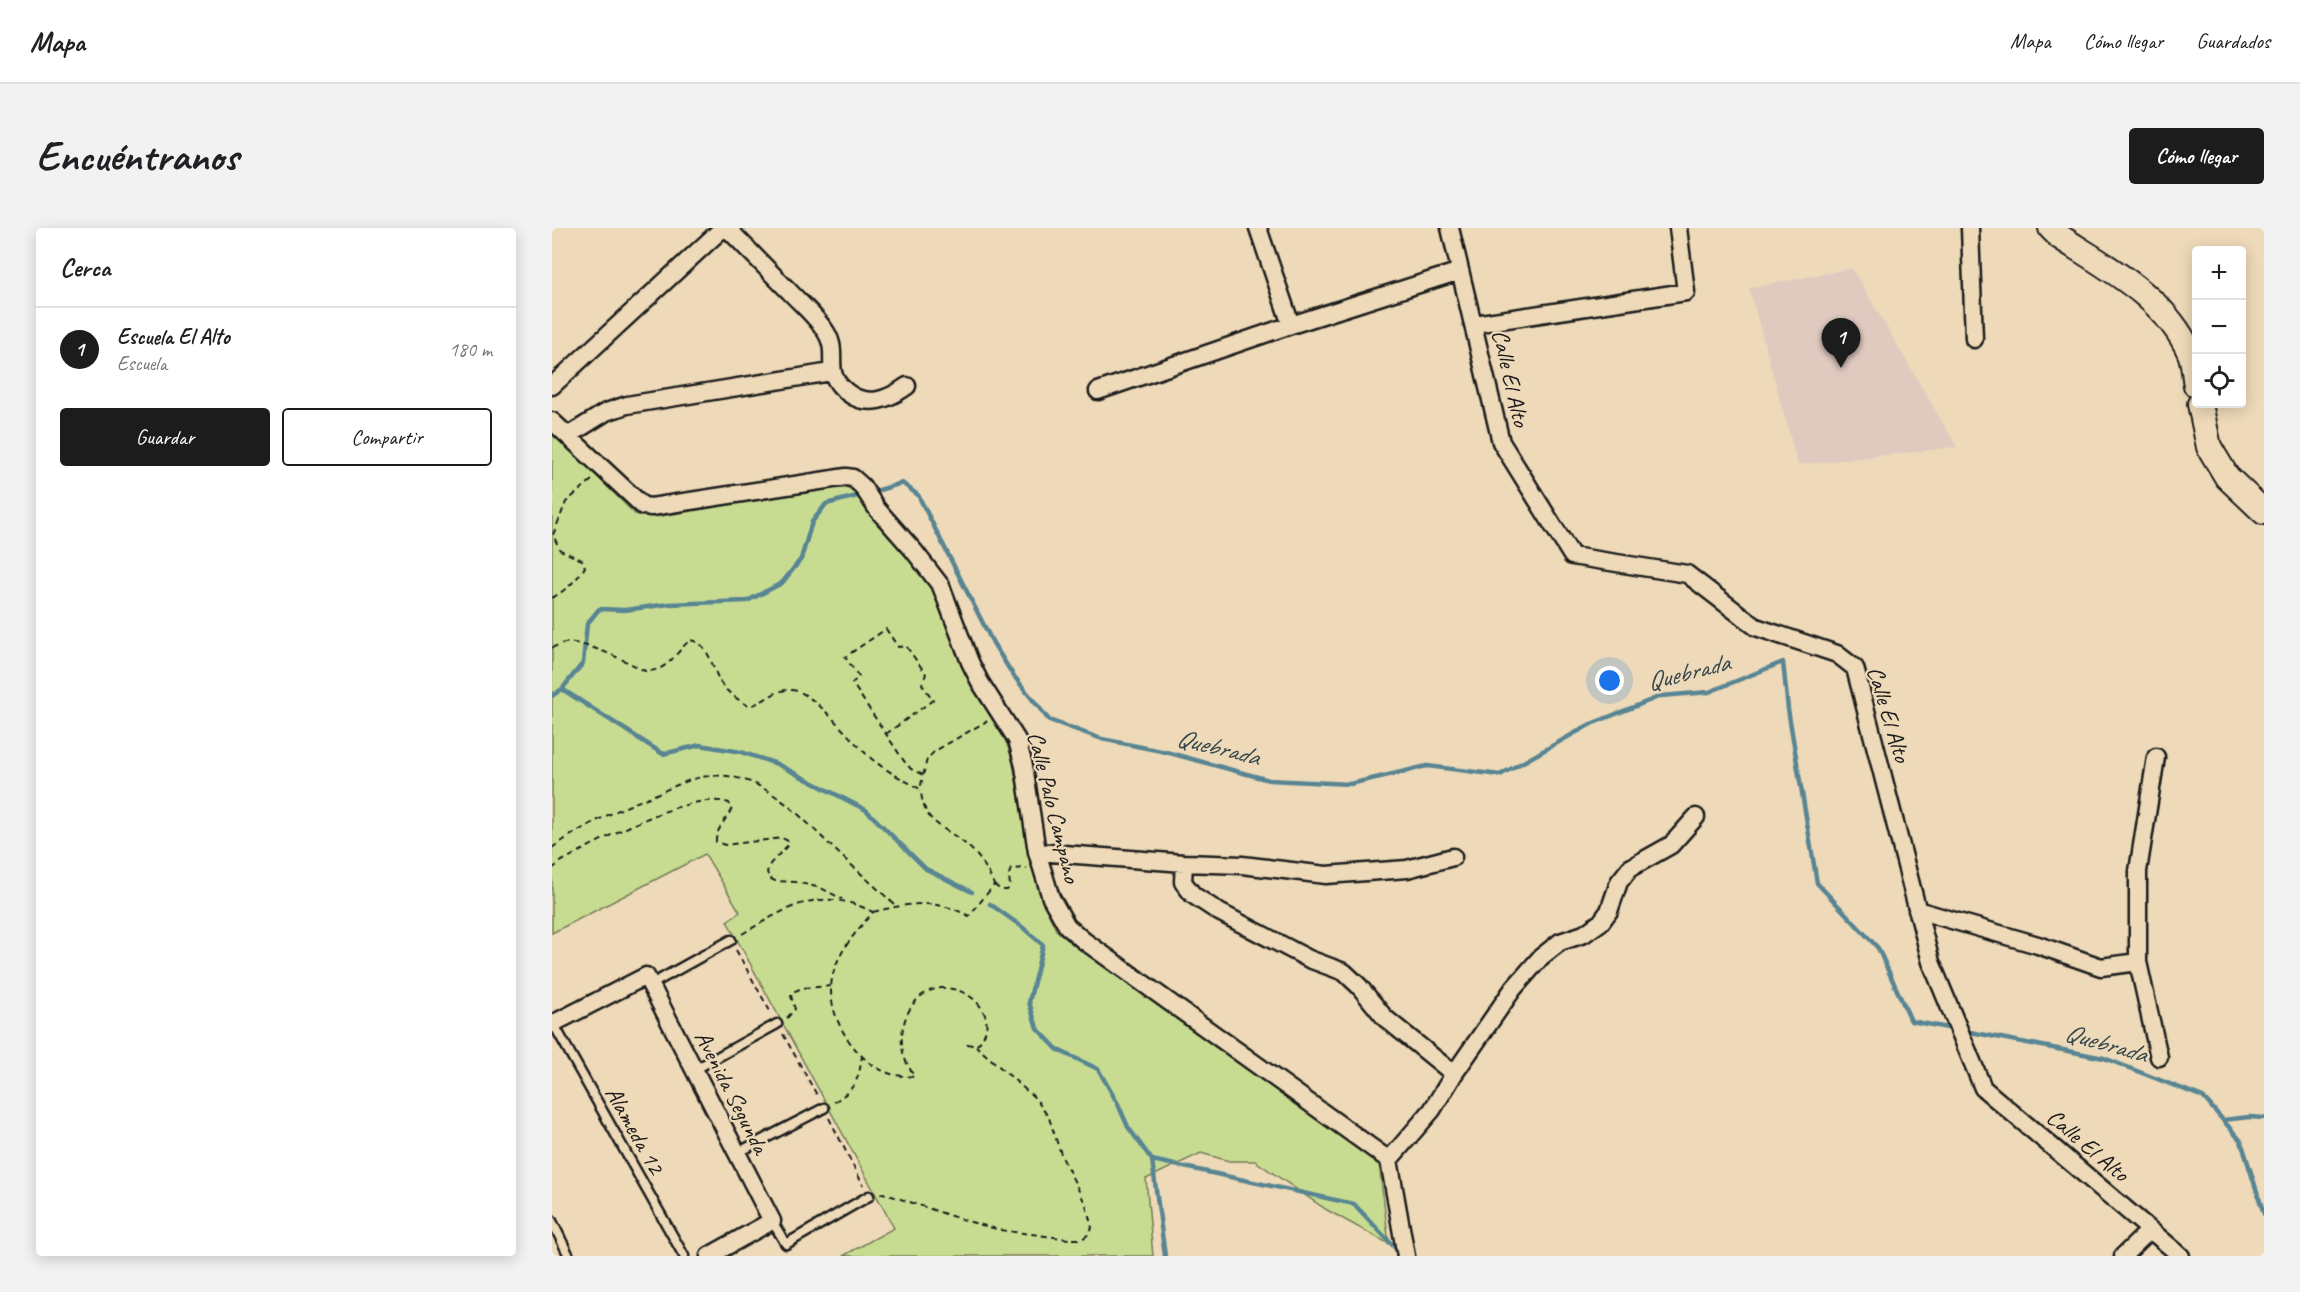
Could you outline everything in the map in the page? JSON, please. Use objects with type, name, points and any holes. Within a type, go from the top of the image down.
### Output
[{"type":"main road","points":[[2051,228],[2060,237],[2141,290],[2173,323],[2190,355],[2192,365]]},
{"type":"main road","points":[[2201,408],[2209,447],[2227,477],[2264,512]]},
{"type":"street","points":[[552,386],[725,228],[819,321],[832,346],[831,372],[837,383],[848,393],[860,399],[872,401],[896,394],[907,386]]},
{"type":"street","points":[[1258,228],[1291,326]]},
{"type":"street","name":"Calle El Alto","points":[[1450,228],[1501,442],[1572,556],[1688,574],[1756,627],[1838,654],[1855,668],[1931,962],[1983,1088],[2181,1256]]},
{"type":"street","points":[[1474,324],[1686,292],[1678,228]]},
{"type":"street","points":[[1970,228],[1974,339]]},
{"type":"street","points":[[1098,391],[1460,271]]},
{"type":"street","points":[[569,435],[615,408],[831,372]]},
{"type":"street","name":"Calle Palo Campano","points":[[552,421],[639,504],[647,507],[846,477],[853,478],[866,490],[877,508],[935,577],[945,595],[970,662],[980,682],[1010,728],[1020,752],[1042,870],[1055,907],[1074,933],[1389,1160]]},
{"type":"street","points":[[2156,757],[2138,871],[2138,962],[2159,1057]]},
{"type":"street","points":[[1406,1256],[1389,1160],[1432,1110],[1513,989],[1541,957],[1560,942],[1593,930],[1609,912],[1619,882],[1630,868],[1671,845],[1696,817]]},
{"type":"street","points":[[1037,852],[1242,865],[1326,875],[1407,869],[1453,857]]},
{"type":"street","points":[[1184,863],[1183,882],[1193,895],[1219,912],[1300,954],[1344,972],[1359,986],[1385,1018],[1454,1074]]},
{"type":"street","points":[[1917,910],[2038,945],[2101,967],[2138,962]]},
{"type":"street","points":[[552,1023],[646,976],[650,986]]},
{"type":"street","name":"Avenida Segunda","points":[[650,986],[772,1221]]},
{"type":"street","points":[[709,1256],[772,1221]]},
{"type":"street","points":[[2123,1256],[2151,1230]]},
{"type":"lane","points":[[650,986],[731,940]]},
{"type":"lane","name":"Alameda 12","points":[[552,1023],[684,1256]]},
{"type":"lane","points":[[694,1070],[777,1024]]},
{"type":"lane","points":[[736,1154],[824,1108]]},
{"type":"lane","points":[[772,1221],[786,1244],[869,1196]]},
{"type":"lane","points":[[552,1221],[569,1256]]},
{"type":"path","points":[[552,598],[564,591],[579,577],[585,567],[582,560],[560,550],[553,535],[566,502],[604,470]]},
{"type":"path","points":[[886,734],[933,700],[922,684],[926,674],[906,646],[898,647],[885,628],[845,657],[859,677],[852,683],[886,734],[904,761],[911,769],[923,775]]},
{"type":"path","points":[[552,648],[564,643],[573,643],[629,662],[645,671],[653,671],[663,668],[690,640],[697,640],[703,646],[723,687],[738,699],[749,706],[759,704],[770,695],[792,689],[809,696],[876,762],[920,789]]},
{"type":"path","points":[[1000,714],[935,751],[927,759],[920,789],[925,811],[934,822],[962,841],[978,856],[994,885],[1001,890],[1007,890],[1010,887],[1009,871],[1013,868],[1042,870]]},
{"type":"path","points":[[552,848],[576,830],[612,812],[707,776],[726,775],[742,778],[764,789],[795,810],[896,906]]},
{"type":"path","points":[[552,869],[562,861],[646,818],[712,799],[729,803],[732,808],[719,829],[715,838],[716,842],[725,845],[782,838],[788,841],[788,845],[770,864],[767,872],[769,878],[775,881],[796,882],[821,888],[873,912]]},
{"type":"path","points":[[976,1046],[986,1031],[988,1019],[983,1008],[975,1000],[955,990],[941,988],[924,994],[912,1005],[905,1017],[902,1035],[904,1057],[915,1077],[891,1074],[855,1049],[841,1028],[833,1008],[831,986],[840,957],[853,935],[873,912],[928,902],[956,909],[969,916],[994,885]]},
{"type":"path","points":[[848,901],[837,898],[804,902],[777,914],[731,940],[824,1108],[869,1196],[883,1193],[940,1213],[1000,1230],[1082,1239],[1089,1234],[1092,1228],[1086,1205],[1062,1157],[1049,1118],[1036,1099],[976,1046],[964,1043]]},
{"type":"path","points":[[777,1024],[795,1009],[791,996],[793,992],[802,988],[831,986]]},
{"type":"path","points":[[824,1108],[850,1091],[860,1071],[862,1055]]},
{"type":"shaded area","points":[[1852,268],[1957,447],[1798,465],[1749,288]]},
{"type":"green space","points":[[552,432],[635,514],[655,517],[834,488],[849,488],[863,501],[931,582],[1003,734],[1012,758],[1028,845],[1042,899],[1056,930],[1379,1164],[1389,1244],[1327,1210],[1255,1161],[1229,1161],[1201,1153],[1146,1179],[1153,1256],[843,1256],[894,1228],[727,921],[740,912],[705,854],[552,933]]},
{"type":"waterway","name":"Quebrada","points":[[876,491],[902,483],[918,495],[993,643],[1013,675],[1049,720],[1102,739],[1166,752],[1269,780],[1350,784],[1427,766],[1500,775],[1591,724],[1661,696],[1709,692],[1783,662],[1788,709],[1817,883],[1878,948],[1911,1021],[1953,1029]]},
{"type":"waterway","points":[[552,696],[562,689],[583,663],[587,624],[599,609],[625,610],[669,604],[747,601],[782,583],[801,559],[812,522],[826,504],[861,495]]},
{"type":"waterway","points":[[562,689],[663,754],[700,745],[741,752],[777,764],[866,810],[926,869],[972,892]]},
{"type":"waterway","points":[[990,904],[1043,945],[1029,1002],[1037,1028],[1058,1050],[1098,1069],[1128,1127],[1152,1160],[1165,1256]]},
{"type":"waterway","name":"Quebrada","points":[[1965,1031],[2104,1058],[2203,1097],[2241,1141],[2264,1214]]},
{"type":"waterway","name":"Quebrada","points":[[2223,1120],[2264,1118]]},
{"type":"waterway","points":[[1152,1160],[1354,1204],[1399,1252]]},
{"type":"place","name":"Escuela El Alto","points":[[1841,368]]}]
